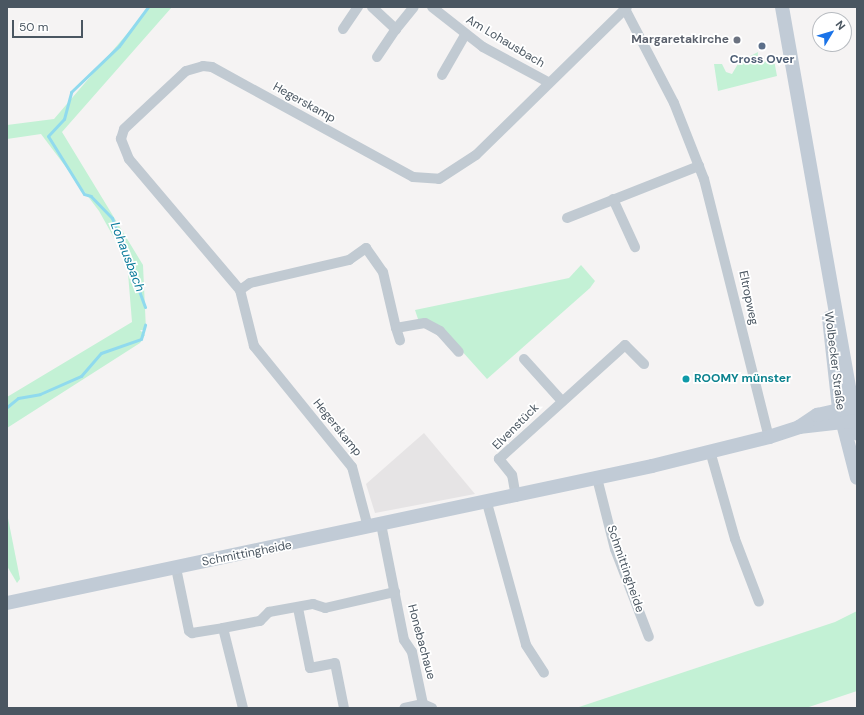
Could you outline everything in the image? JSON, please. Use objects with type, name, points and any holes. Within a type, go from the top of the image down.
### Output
[{"type":"street","points":[[343,29],[358,7]]},
{"type":"street","points":[[372,7],[396,29]]},
{"type":"street","points":[[377,57],[396,29],[414,7]]},
{"type":"street","name":"Am Lohausbach","points":[[432,7],[465,35],[548,82]]},
{"type":"street","name":"Hegerskamp","points":[[374,526],[352,468],[254,346],[240,290],[123,150],[121,139],[130,119],[186,71],[196,66],[212,67],[413,177],[431,180],[462,167],[626,7]]},
{"type":"street","name":"Eltropweg","points":[[626,7],[674,103],[699,166],[722,239],[768,437]]},
{"type":"street","name":"Wolbecker Straße","points":[[782,7],[851,417],[857,478]]},
{"type":"street","points":[[442,75],[465,35]]},
{"type":"street","points":[[567,218],[699,166]]},
{"type":"street","points":[[613,199],[635,246]]},
{"type":"street","points":[[240,290],[250,283],[349,260],[366,248],[383,272],[400,340]]},
{"type":"street","points":[[396,328],[426,323],[440,331],[459,352]]},
{"type":"street","name":"Elvenstück","points":[[516,497],[512,474],[499,459],[625,345],[644,364]]},
{"type":"street","points":[[524,359],[562,401]]},
{"type":"street","name":"Schmittingheide","points":[[7,603],[516,497],[768,437],[799,427],[817,415],[851,417]]},
{"type":"street","points":[[710,451],[735,539],[759,602]]},
{"type":"street","name":"Schmittingheide","points":[[597,478],[615,549],[649,637]]},
{"type":"street","points":[[487,503],[526,645],[544,672]]},
{"type":"street","name":"Honebachaue","points":[[374,526],[427,706],[404,708]]},
{"type":"street","name":"Honebachaue","points":[[176,568],[189,631],[192,633],[260,621],[268,612],[298,608],[313,604],[325,608],[394,592]]},
{"type":"street","points":[[298,608],[310,668],[335,663],[344,708]]},
{"type":"street","points":[[223,628],[243,708]]},
{"type":"shaded area","points":[[424,433],[475,494],[375,513],[366,484]]},
{"type":"green space","points":[[150,7],[172,7],[62,132],[143,265],[146,330],[140,330],[145,335],[140,343],[7,428],[7,397],[132,322],[127,261],[99,211],[41,134],[7,139],[7,125],[54,119]]},
{"type":"green space","points":[[758,52],[757,63],[774,60],[777,76],[718,91],[714,64],[722,64],[726,72],[732,74],[739,62]]},
{"type":"green space","points":[[581,265],[595,281],[590,288],[487,379],[442,329],[418,319],[415,310],[569,278]]},
{"type":"green space","points":[[7,513],[20,579],[17,583],[7,566]]},
{"type":"green space","points":[[857,611],[857,691],[806,708],[576,708],[835,622]]},
{"type":"waterway","name":"Lohausbach","points":[[145,307],[112,218],[91,196],[84,194],[48,136],[64,119],[71,92],[119,46],[148,7]]},
{"type":"waterway","name":"Lohausbach","points":[[7,407],[18,398],[40,394],[81,376],[101,353],[141,339],[145,325]]},
{"type":"place","name":"Margaretakirche","points":[[737,40]]},
{"type":"place","name":"Cross Over","points":[[762,46]]},
{"type":"place","name":"ROOMY münster","points":[[686,379]]}]
